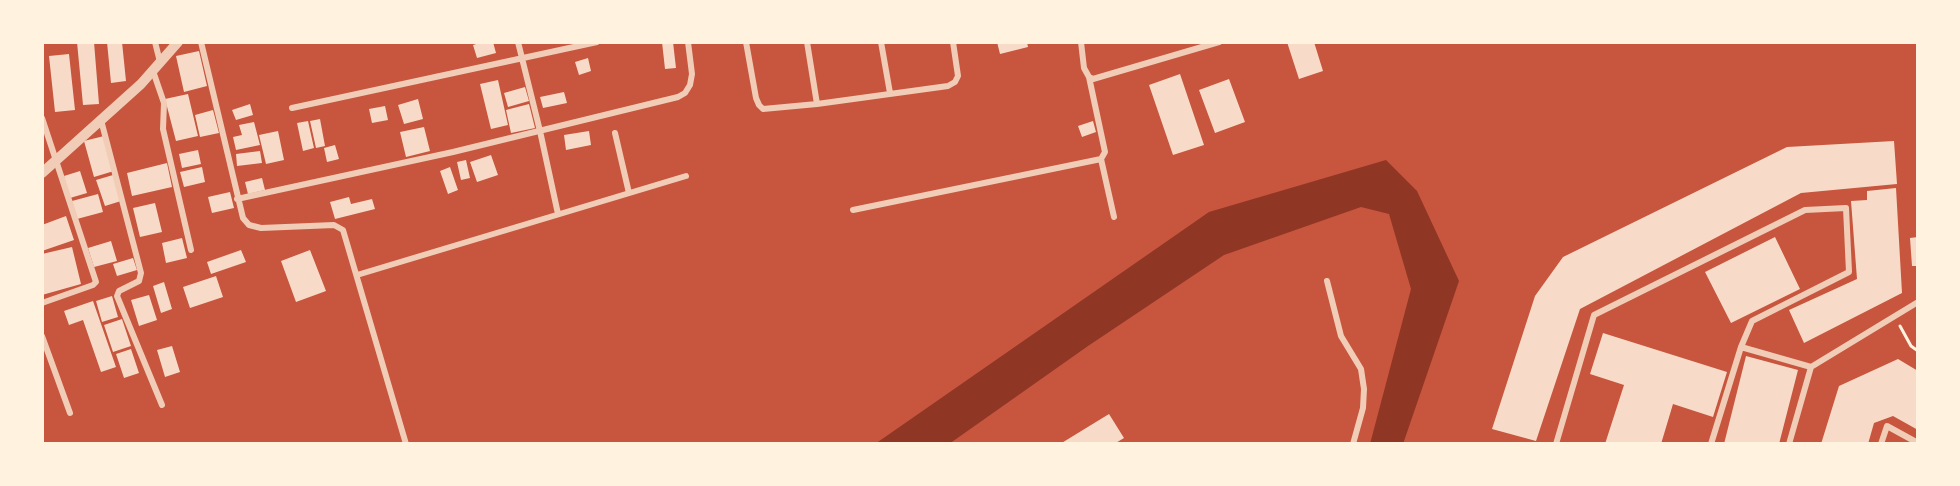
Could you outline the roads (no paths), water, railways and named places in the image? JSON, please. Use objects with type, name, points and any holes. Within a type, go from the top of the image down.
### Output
[{"type":"street","points":[[156,42],[156,66],[164,104],[163,129],[192,250]]},
{"type":"street","points":[[42,173],[102,120],[178,42]]},
{"type":"street","points":[[201,42],[243,218],[249,225],[261,228],[338,226],[343,230],[406,444]]},
{"type":"street","points":[[518,42],[558,214]]},
{"type":"street","points":[[292,108],[597,42]]},
{"type":"street","points":[[237,199],[453,152],[678,97],[685,93],[692,74],[688,42]]},
{"type":"street","points":[[746,42],[756,98],[763,109],[948,86],[955,82],[958,69],[953,42]]},
{"type":"street","points":[[807,42],[817,104]]},
{"type":"street","points":[[882,42],[890,93]]},
{"type":"street","points":[[1081,42],[1084,68],[1089,76],[1105,152],[1101,159],[1114,217]]},
{"type":"street","points":[[1089,76],[1098,78],[1219,42]]},
{"type":"street","points":[[42,118],[96,282],[42,303]]},
{"type":"street","points":[[102,120],[141,273],[139,281],[119,291],[117,296],[162,405]]},
{"type":"street","points":[[615,133],[628,193]]},
{"type":"street","points":[[853,210],[1101,159]]},
{"type":"street","points":[[357,275],[686,176]]},
{"type":"street","points":[[1556,444],[1594,315],[1805,210],[1846,208],[1849,272],[1752,321],[1741,347],[1711,444]]},
{"type":"street","points":[[1327,281],[1341,336],[1361,369],[1364,389],[1363,408],[1353,444]]},
{"type":"street","points":[[1789,444],[1811,368],[1918,302]]},
{"type":"street","points":[[42,336],[70,413]]},
{"type":"street","points":[[1741,347],[1811,368]]},
{"type":"street","points":[[1881,444],[1887,426],[1918,442]]}]
